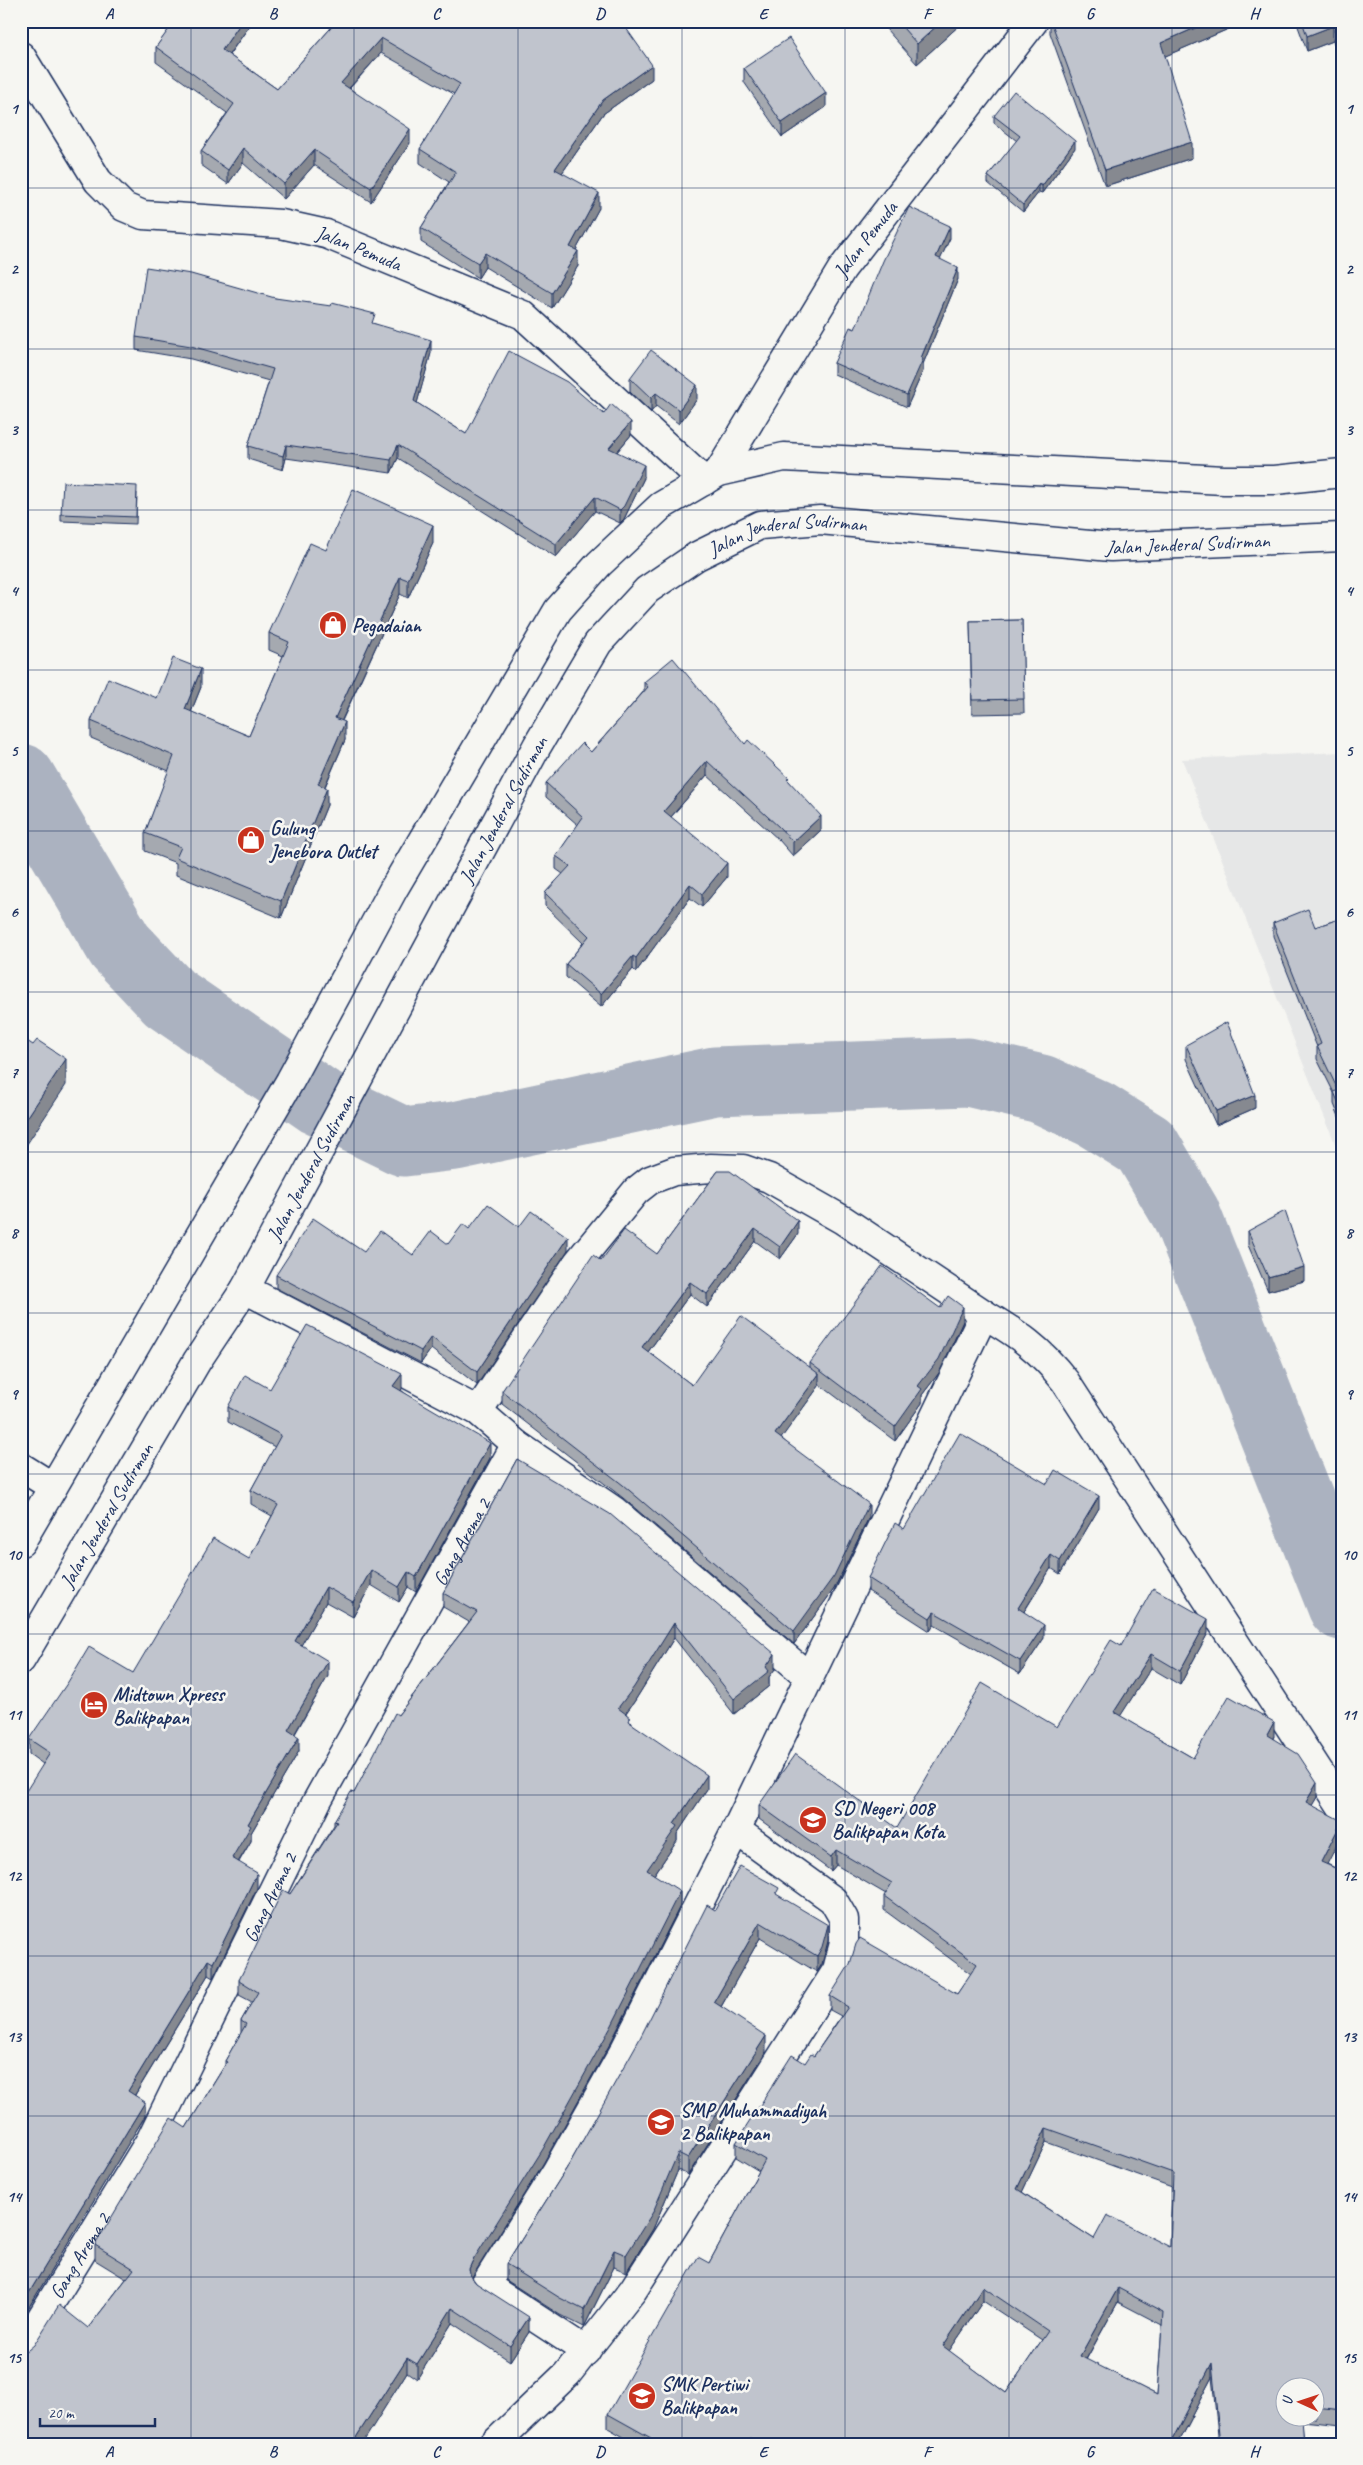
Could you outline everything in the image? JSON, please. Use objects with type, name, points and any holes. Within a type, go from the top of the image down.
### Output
[{"type":"main road","name":"Jalan Pemuda","points":[[21,56],[98,181],[131,212],[143,215],[281,224],[326,234],[524,315],[712,476],[842,269],[1034,21]]},
{"type":"main road","points":[[21,1542],[290,1081],[393,890],[558,610],[599,564],[661,506],[712,476],[784,457],[1224,480],[1275,480],[1342,473]]},
{"type":"main road","name":"Jalan Jenderal Sudirman","points":[[21,1660],[197,1361],[246,1289],[286,1211],[537,746],[598,644],[647,590],[705,552],[760,525],[820,520],[1111,547],[1342,537]]},
{"type":"main road","points":[[478,1411],[578,1262],[636,1191],[650,1180],[674,1171],[712,1168],[742,1169],[769,1178],[844,1220],[984,1314],[1025,1338],[1046,1357],[1065,1381],[1342,1807]]},
{"type":"main road","points":[[246,1289],[478,1411],[516,1444],[613,1510],[809,1677]]},
{"type":"main road","points":[[586,2351],[485,2285],[556,2172],[625,2049],[736,1830],[984,1314]]},
{"type":"main road","name":"Gang Arema 2","points":[[21,2351],[151,2139],[317,1802],[516,1444]]},
{"type":"main road","points":[[21,1467],[53,1487]]},
{"type":"main road","points":[[494,2444],[568,2374],[633,2290],[837,1970],[844,1943],[844,1919],[833,1900],[736,1830]]},
{"type":"shaded area","points":[[1342,752],[1342,1161],[1182,759]]},
{"type":"building","points":[[173,21],[242,21],[222,50],[277,89],[337,21],[621,21],[652,65],[603,100],[555,169],[599,193],[570,247],[578,251],[552,293],[485,253],[478,263],[421,228],[456,172],[420,149],[460,84],[381,38],[341,83],[410,129],[371,188],[314,150],[284,184],[243,148],[228,170],[201,151],[234,104],[156,47]]},
{"type":"building","points":[[897,21],[942,21],[917,44]]},
{"type":"building","points":[[1051,21],[1211,21],[1161,43],[1192,142],[1105,170]]},
{"type":"building","points":[[1302,21],[1342,21],[1342,32],[1336,34],[1333,26],[1307,36]]},
{"type":"building","points":[[789,38],[826,93],[782,123],[744,68]]},
{"type":"building","points":[[1014,91],[1075,141],[1042,186],[1039,184],[1023,205],[988,176],[1020,136],[994,116]]},
{"type":"building","points":[[909,207],[950,226],[936,257],[958,268],[907,395],[834,363],[850,327],[855,329],[883,261]]},
{"type":"building","points":[[146,267],[191,274],[275,298],[331,306],[332,303],[375,314],[372,323],[431,340],[414,401],[466,434],[509,351],[567,382],[604,414],[611,404],[631,422],[609,448],[644,465],[624,506],[620,510],[595,497],[556,544],[398,445],[391,460],[286,445],[283,456],[248,446],[273,369],[191,346],[136,337]]},
{"type":"building","points":[[651,350],[697,385],[679,410],[656,393],[651,398],[630,378]]},
{"type":"building","points":[[63,482],[137,486],[136,517],[61,514]]},
{"type":"building","points":[[353,489],[433,525],[408,580],[400,577],[335,718],[345,722],[318,784],[327,788],[281,901],[176,858],[181,847],[145,833],[174,756],[91,721],[108,678],[157,698],[173,658],[201,669],[185,709],[249,736],[289,642],[269,633],[310,543],[326,550]]},
{"type":"building","points":[[1022,620],[1024,699],[972,700],[970,621]]},
{"type":"building","points":[[673,658],[745,744],[748,740],[789,778],[787,779],[821,816],[793,842],[707,761],[664,811],[727,863],[702,894],[690,884],[636,958],[633,956],[601,994],[566,964],[589,936],[545,893],[570,866],[556,856],[583,817],[546,783],[582,743],[591,752],[648,687],[644,682]]},
{"type":"building","points":[[1308,909],[1315,927],[1342,918],[1342,1111],[1334,1092],[1338,1090],[1317,1046],[1321,1044],[1273,923]]},
{"type":"building","points":[[1227,1022],[1255,1095],[1216,1111],[1186,1045]]},
{"type":"building","points":[[21,1037],[33,1045],[37,1040],[66,1059],[21,1127]]},
{"type":"building","points":[[718,1171],[730,1171],[798,1221],[780,1247],[755,1229],[707,1294],[690,1282],[642,1347],[692,1385],[741,1316],[819,1374],[775,1434],[869,1504],[834,1576],[794,1631],[623,1485],[502,1391],[593,1255],[601,1261],[624,1230],[657,1254]]},
{"type":"building","points":[[488,1204],[519,1227],[531,1211],[568,1237],[477,1372],[431,1337],[421,1351],[276,1275],[313,1218],[364,1252],[380,1231],[413,1255],[431,1231],[448,1244],[463,1224],[469,1229]]},
{"type":"building","points":[[1285,1211],[1304,1267],[1268,1277],[1248,1231]]},
{"type":"building","points":[[882,1266],[940,1308],[948,1296],[963,1307],[939,1359],[918,1386],[922,1389],[895,1427],[810,1363]]},
{"type":"building","points":[[21,1314],[26,1317],[21,1323]]},
{"type":"building","points":[[307,1325],[402,1374],[393,1386],[490,1443],[416,1577],[408,1572],[399,1587],[371,1570],[353,1602],[326,1587],[295,1641],[328,1661],[288,1730],[299,1737],[248,1824],[251,1826],[232,1858],[257,1873],[213,1963],[208,1960],[128,2091],[145,2102],[21,2306],[21,1799],[50,1753],[29,1739],[68,1682],[89,1647],[133,1673],[213,1538],[249,1559],[278,1505],[251,1490],[281,1435],[228,1407],[245,1375],[270,1389]]},
{"type":"building","points":[[960,1433],[1047,1484],[1055,1470],[1099,1496],[1060,1561],[1051,1555],[1018,1608],[1044,1625],[1020,1661],[934,1612],[930,1618],[868,1578],[895,1523],[904,1529]]},
{"type":"building","points":[[517,1459],[610,1514],[775,1654],[766,1667],[769,1671],[734,1699],[674,1623],[634,1687],[618,1708],[630,1717],[628,1721],[707,1775],[674,1824],[677,1826],[647,1870],[680,1891],[611,2027],[543,2149],[469,2269],[471,2277],[476,2283],[529,2317],[510,2346],[452,2308],[417,2364],[407,2358],[355,2439],[363,2444],[21,2444],[21,2352],[28,2350],[34,2345],[59,2305],[88,2328],[134,2269],[95,2245],[171,2118],[186,2128],[227,2062],[225,2061],[246,2024],[241,2021],[258,1992],[239,1980],[283,1890],[290,1894],[337,1822],[334,1821],[351,1792],[354,1793],[395,1713],[398,1715],[477,1612],[443,1593]]},
{"type":"building","points":[[1153,1588],[1208,1619],[1180,1671],[1151,1654],[1114,1712],[1193,1758],[1229,1696],[1274,1722],[1267,1735],[1298,1754],[1317,1783],[1306,1802],[1342,1821],[1321,1862],[1342,1871],[1342,2411],[1326,2409],[1326,2378],[1276,2378],[1276,2428],[1303,2428],[1304,2444],[1220,2444],[1212,2363],[1170,2444],[1102,2444],[1093,2439],[1091,2444],[761,2444],[750,2438],[747,2444],[649,2444],[651,2438],[608,2414],[698,2257],[709,2263],[765,2160],[736,2143],[792,2055],[805,2063],[811,2054],[814,2056],[848,2007],[830,1996],[850,1964],[856,1944],[860,1938],[957,1994],[977,1964],[884,1896],[892,1883],[836,1850],[831,1857],[759,1805],[795,1754],[897,1828],[982,1683],[1057,1727],[1111,1640],[1121,1646]],"holes":[[[1046,2128],[1173,2173],[1170,2247],[1107,2215],[1094,2239],[1017,2189]],[[983,2287],[1048,2331],[1006,2393],[943,2346]],[[1118,2288],[1163,2312],[1157,2395],[1080,2356]]]},
{"type":"building","points":[[740,1866],[779,1888],[776,1894],[828,1925],[822,1947],[817,1956],[760,1922],[714,2002],[766,2036],[688,2158],[678,2153],[653,2212],[626,2255],[614,2250],[584,2310],[560,2298],[506,2264],[570,2163],[639,2040],[707,1905],[715,1910]]},
{"type":"waterway","points":[[21,778],[120,946],[169,998],[319,1101],[404,1142],[455,1136],[715,1081],[968,1072],[1041,1089],[1095,1114],[1146,1146],[1186,1214],[1342,1606]]},
{"type":"place","name":"Pegadaian","points":[[333,625]]},
{"type":"place","name":"Gulung Jenebora Outlet","points":[[251,840]]},
{"type":"place","name":"Midtown Xpress Balikpapan","points":[[94,1705]]},
{"type":"place","name":"SD Negeri 008 Balikpapan Kota","points":[[813,1820]]},
{"type":"place","name":"SMP Muhammadiyah 2 Balikpapan","points":[[661,2122]]},
{"type":"place","name":"SMK Pertiwi Balikpapan","points":[[642,2396]]}]
